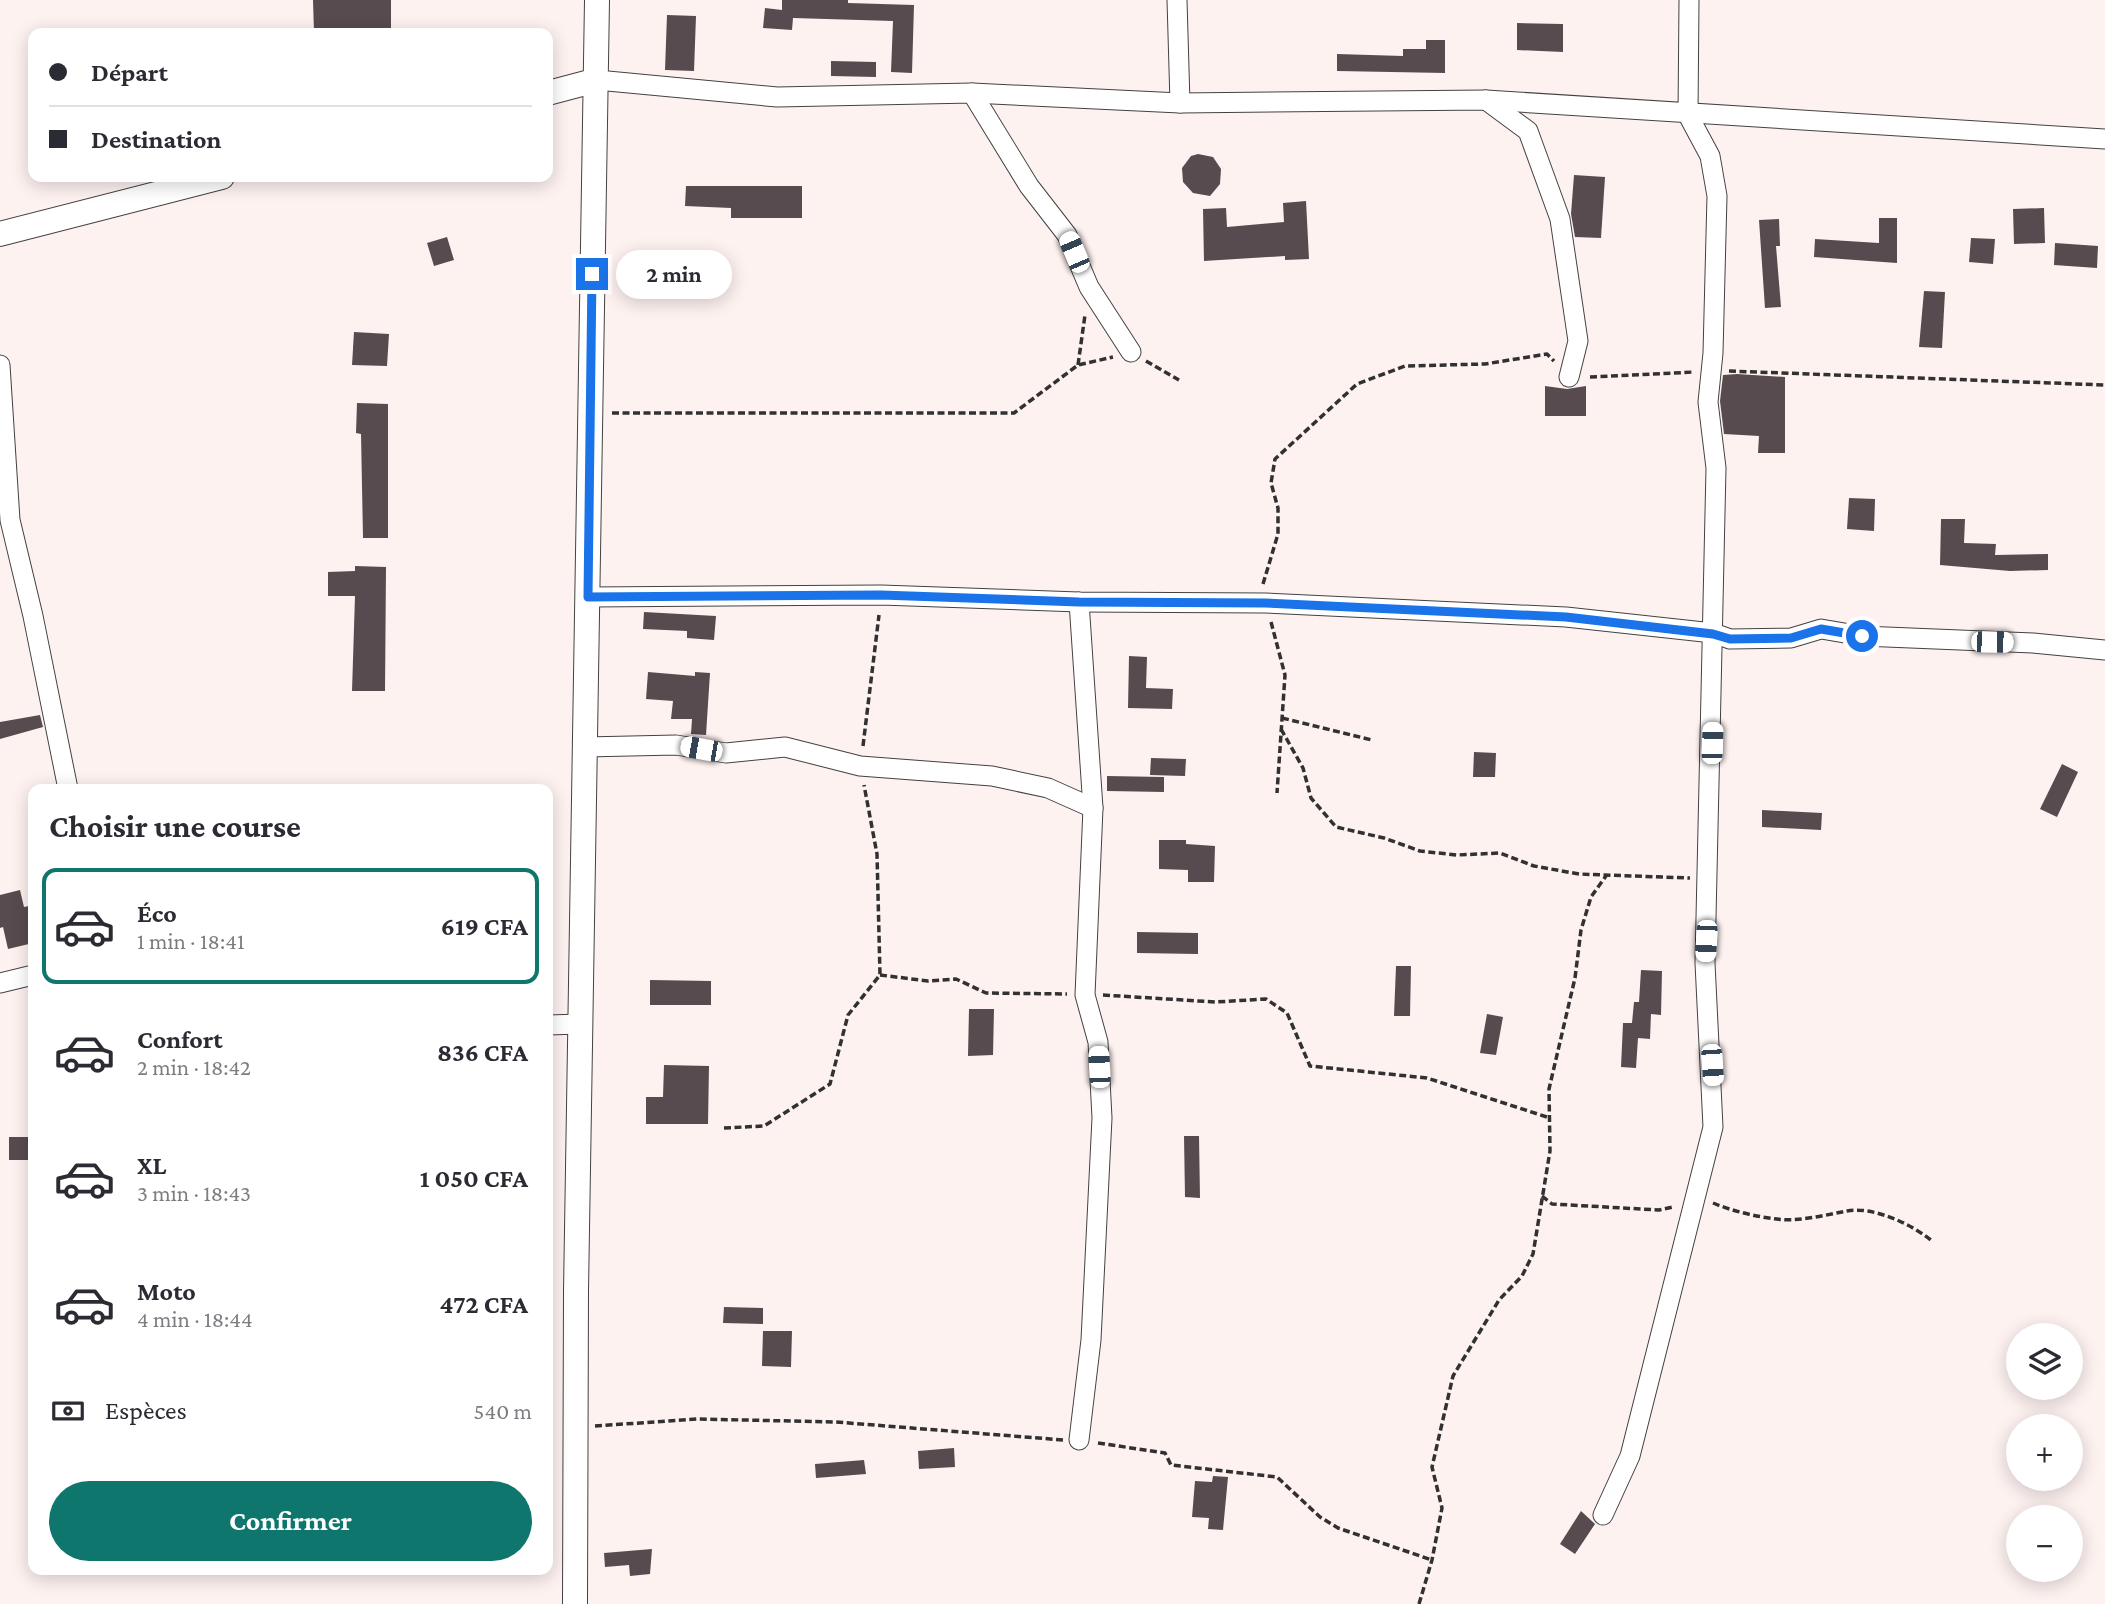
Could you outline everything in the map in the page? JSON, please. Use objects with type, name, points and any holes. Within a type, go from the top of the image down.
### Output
[{"type":"street","points":[[575,1604],[589,413],[597,0]]},
{"type":"street","points":[[1177,0],[1180,103]]},
{"type":"street","points":[[1603,1515],[1630,1456],[1713,1127],[1705,963],[1716,468],[1708,402],[1712,370],[1717,196],[1710,156],[1688,115],[1689,0]]},
{"type":"street","points":[[553,92],[597,80],[777,97],[972,93],[1180,103],[1486,100],[1688,115],[2105,139]]},
{"type":"street","points":[[972,93],[1029,186],[1067,235],[1089,287],[1130,352]]},
{"type":"street","points":[[1486,100],[1528,131],[1560,219],[1578,341],[1569,377]]},
{"type":"street","points":[[0,234],[203,182]]},
{"type":"street","points":[[0,365],[9,520],[33,616],[67,784]]},
{"type":"street","points":[[588,597],[881,595],[1079,602],[1265,603],[1566,617],[1713,634],[1730,639],[1791,638],[1821,629],[1862,636],[2033,643],[2105,650]]},
{"type":"street","points":[[1079,602],[1093,808],[1085,995],[1098,1042],[1101,1118],[1091,1340],[1079,1440]]},
{"type":"street","points":[[585,747],[676,744],[726,753],[785,747],[860,766],[992,776],[1048,788],[1093,808]]},
{"type":"street","points":[[0,983],[28,976]]},
{"type":"street","points":[[553,1025],[581,1024]]},
{"type":"path","points":[[1078,365],[1089,287]]},
{"type":"path","points":[[589,413],[1014,413],[1078,365],[1130,352],[1179,380]]},
{"type":"path","points":[[1277,793],[1279,726],[1285,675],[1265,603],[1258,596],[1278,534],[1278,508],[1271,483],[1275,459],[1357,384],[1405,366],[1485,364],[1547,354],[1569,377],[1712,370],[2105,385]]},
{"type":"path","points":[[724,1128],[764,1126],[830,1084],[848,1015],[880,975],[877,854],[860,766],[881,595]]},
{"type":"path","points":[[1282,718],[1372,740]]},
{"type":"path","points":[[1279,726],[1303,768],[1311,798],[1336,827],[1384,838],[1420,851],[1457,855],[1500,853],[1534,866],[1606,876],[1691,878],[1709,874]]},
{"type":"path","points":[[1419,1604],[1432,1560],[1442,1508],[1432,1467],[1452,1376],[1499,1300],[1522,1276],[1533,1254],[1550,1151],[1547,1117],[1549,1089],[1575,978],[1581,930],[1591,897],[1606,876]]},
{"type":"path","points":[[880,975],[928,981],[956,979],[986,993],[1131,995],[1214,1002],[1266,999],[1287,1013],[1310,1066],[1427,1078],[1547,1117]]},
{"type":"path","points":[[1542,1196],[1552,1204],[1659,1210],[1694,1199],[1778,1219],[1833,1215],[1850,1210],[1898,1219],[1914,1226],[1932,1241]]},
{"type":"path","points":[[576,1427],[698,1419],[836,1422],[903,1430],[1079,1440],[1165,1452],[1171,1465],[1277,1477],[1320,1517],[1338,1528],[1432,1560]]},
{"type":"building","points":[[313,0],[391,0],[391,28],[314,28]]},
{"type":"building","points":[[782,0],[848,0],[848,3],[914,5],[912,73],[891,72],[893,21],[793,18],[792,30],[763,28],[765,8],[782,10]]},
{"type":"building","points":[[667,15],[696,16],[694,71],[665,70]]},
{"type":"building","points":[[1517,23],[1563,24],[1563,52],[1517,50]]},
{"type":"building","points":[[1426,40],[1445,40],[1445,73],[1337,71],[1337,54],[1403,56],[1403,49],[1426,49]]},
{"type":"building","points":[[831,61],[876,62],[876,77],[831,76]]},
{"type":"building","points":[[1198,154],[1213,157],[1221,169],[1220,184],[1210,196],[1193,193],[1183,182],[1182,168],[1191,156]]},
{"type":"building","points":[[1574,175],[1605,177],[1601,238],[1575,237],[1571,214]]},
{"type":"building","points":[[686,186],[802,186],[802,218],[731,218],[731,208],[685,206]]},
{"type":"building","points":[[1306,201],[1309,259],[1285,260],[1285,256],[1204,261],[1203,209],[1226,208],[1227,227],[1284,222],[1283,203]]},
{"type":"building","points":[[2044,208],[2045,243],[2014,244],[2013,209]]},
{"type":"building","points":[[1879,218],[1897,218],[1897,263],[1814,257],[1815,239],[1879,243]]},
{"type":"building","points":[[1779,219],[1780,246],[1776,246],[1781,307],[1765,308],[1759,220]]},
{"type":"building","points":[[447,237],[454,260],[434,266],[427,243]]},
{"type":"building","points":[[1971,238],[1995,239],[1993,264],[1969,262]]},
{"type":"building","points":[[2055,243],[2098,246],[2097,268],[2054,265]]},
{"type":"building","points":[[1924,291],[1945,292],[1942,348],[1919,347]]},
{"type":"building","points":[[354,332],[389,334],[387,366],[352,365]]},
{"type":"building","points":[[1723,375],[1785,377],[1785,453],[1758,453],[1759,436],[1724,434],[1720,401]]},
{"type":"building","points":[[1545,386],[1567,389],[1586,386],[1586,416],[1545,416]]},
{"type":"building","points":[[357,403],[388,404],[388,538],[363,538],[361,434],[356,433]]},
{"type":"building","points":[[1849,498],[1875,499],[1874,531],[1847,529]]},
{"type":"building","points":[[1941,519],[1965,519],[1964,543],[1996,544],[1995,555],[2048,554],[2048,570],[2010,571],[1940,565]]},
{"type":"building","points":[[355,566],[386,567],[385,691],[352,691],[355,596],[328,596],[328,572],[355,571]]},
{"type":"building","points":[[644,612],[716,616],[714,640],[687,638],[687,631],[643,629]]},
{"type":"building","points":[[1129,656],[1147,657],[1146,688],[1173,689],[1172,709],[1128,708]]},
{"type":"building","points":[[648,672],[695,676],[695,672],[710,673],[706,735],[691,734],[692,719],[671,719],[673,701],[646,699]]},
{"type":"building","points":[[40,715],[43,727],[0,739],[0,722]]},
{"type":"building","points":[[1474,752],[1496,753],[1495,777],[1473,777]]},
{"type":"building","points":[[1151,758],[1186,759],[1185,776],[1150,775]]},
{"type":"building","points":[[2062,764],[2078,772],[2057,817],[2040,809]]},
{"type":"building","points":[[1107,776],[1164,777],[1164,792],[1107,791]]},
{"type":"building","points":[[1762,810],[1822,813],[1821,830],[1762,827]]},
{"type":"building","points":[[1159,840],[1186,840],[1186,844],[1215,846],[1214,882],[1188,882],[1188,870],[1159,869]]},
{"type":"building","points":[[20,890],[24,907],[28,906],[28,944],[8,949],[3,927],[0,928],[0,895]]},
{"type":"building","points":[[1137,932],[1198,933],[1198,954],[1137,953]]},
{"type":"building","points":[[1396,966],[1411,966],[1410,1016],[1394,1016]]},
{"type":"building","points":[[1641,970],[1662,971],[1661,1015],[1651,1014],[1650,1039],[1638,1038],[1636,1068],[1621,1067],[1623,1023],[1632,1023],[1634,1002],[1639,1002]]},
{"type":"building","points":[[650,980],[711,981],[711,1005],[650,1005]]},
{"type":"building","points":[[969,1009],[994,1009],[993,1055],[968,1056]]},
{"type":"building","points":[[1487,1014],[1503,1017],[1496,1055],[1480,1053]]},
{"type":"building","points":[[664,1065],[709,1066],[708,1124],[646,1124],[646,1097],[663,1097]]},
{"type":"building","points":[[1184,1136],[1199,1136],[1200,1198],[1185,1197]]},
{"type":"building","points":[[9,1137],[28,1137],[28,1160],[9,1160]]},
{"type":"building","points":[[724,1307],[763,1308],[763,1324],[723,1323]]},
{"type":"building","points":[[763,1331],[792,1331],[791,1367],[762,1366]]},
{"type":"building","points":[[954,1448],[955,1467],[919,1469],[918,1451]]},
{"type":"building","points":[[864,1460],[866,1474],[816,1478],[815,1464]]},
{"type":"building","points":[[1213,1476],[1228,1477],[1223,1530],[1208,1529],[1209,1518],[1192,1517],[1195,1481],[1212,1482]]},
{"type":"building","points":[[1581,1511],[1595,1524],[1575,1554],[1560,1544]]},
{"type":"building","points":[[652,1549],[650,1574],[630,1576],[629,1565],[605,1567],[604,1553]]},
{"type":"route","points":[[592,274],[588,597],[881,595],[1079,602],[1265,603],[1566,617],[1713,634],[1730,639],[1791,638],[1821,629],[1862,636]]}]
